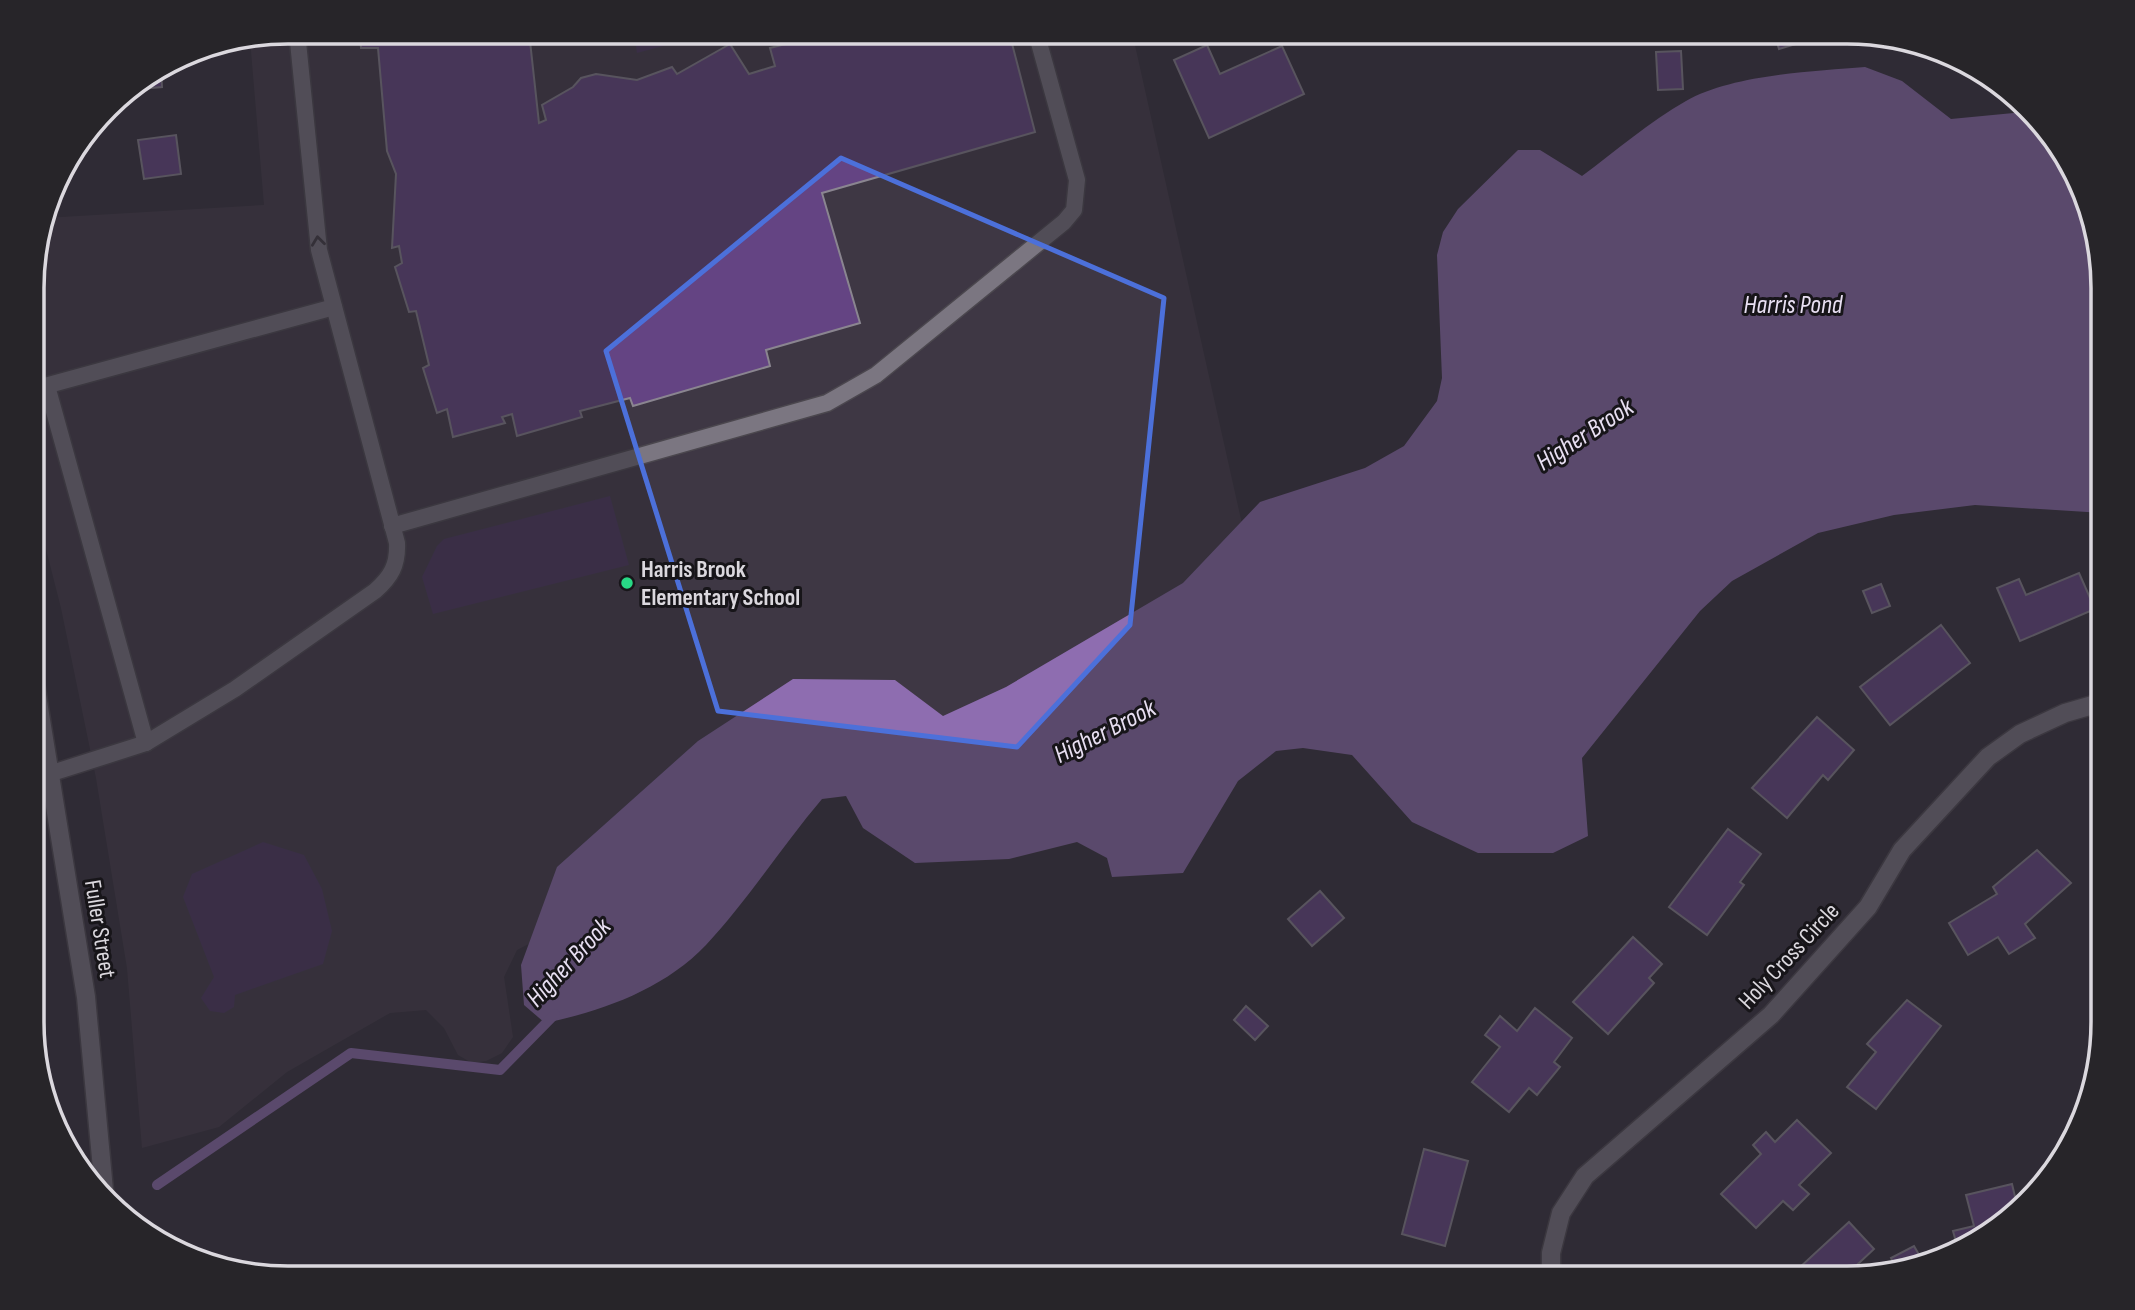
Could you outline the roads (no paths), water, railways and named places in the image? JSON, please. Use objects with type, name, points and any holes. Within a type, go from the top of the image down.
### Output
[{"type":"street","name":"Holy Cross Circle","points":[[1551,1266],[1551,1253],[1561,1213],[1585,1176],[1771,1015],[1852,927],[1868,907],[1902,850],[1957,787],[1988,757],[2020,734],[2065,713],[2091,705]]},
{"type":"street","name":"Fuller Street","points":[[44,738],[86,997],[103,1182]]},
{"type":"lane","points":[[50,774],[146,743],[235,689],[384,583],[396,564],[397,543],[319,250],[298,44]]},
{"type":"lane","points":[[392,526],[827,403],[876,375],[1064,222],[1074,210],[1077,180],[1040,44]]},
{"type":"lane","points":[[44,386],[334,307]]},
{"type":"lane","points":[[44,400],[146,743]]},
{"type":"water","name":"Harris Pond","points":[[1865,67],[1902,81],[1951,119],[2017,113],[2041,139],[2058,166],[2073,195],[2083,225],[2091,272],[2091,512],[1975,505],[1894,515],[1818,533],[1732,581],[1700,611],[1582,758],[1588,836],[1553,853],[1478,853],[1412,822],[1352,755],[1303,748],[1276,751],[1238,781],[1183,873],[1112,877],[1107,858],[1077,842],[1009,859],[915,863],[863,828],[846,796],[822,799],[721,928],[706,945],[671,974],[610,1005],[545,1023],[524,1005],[521,965],[557,867],[698,741],[793,679],[895,680],[943,716],[1006,687],[1183,583],[1260,502],[1365,468],[1404,446],[1437,401],[1442,378],[1437,255],[1443,232],[1458,209],[1518,150],[1540,150],[1582,176],[1659,118],[1705,92],[1749,80]]},
{"type":"waterway","name":"Higher Brook","points":[[157,1185],[351,1053],[500,1070],[555,1014]]},
{"type":"place","name":"Harris Brook Elementary School","points":[[627,583]]}]
